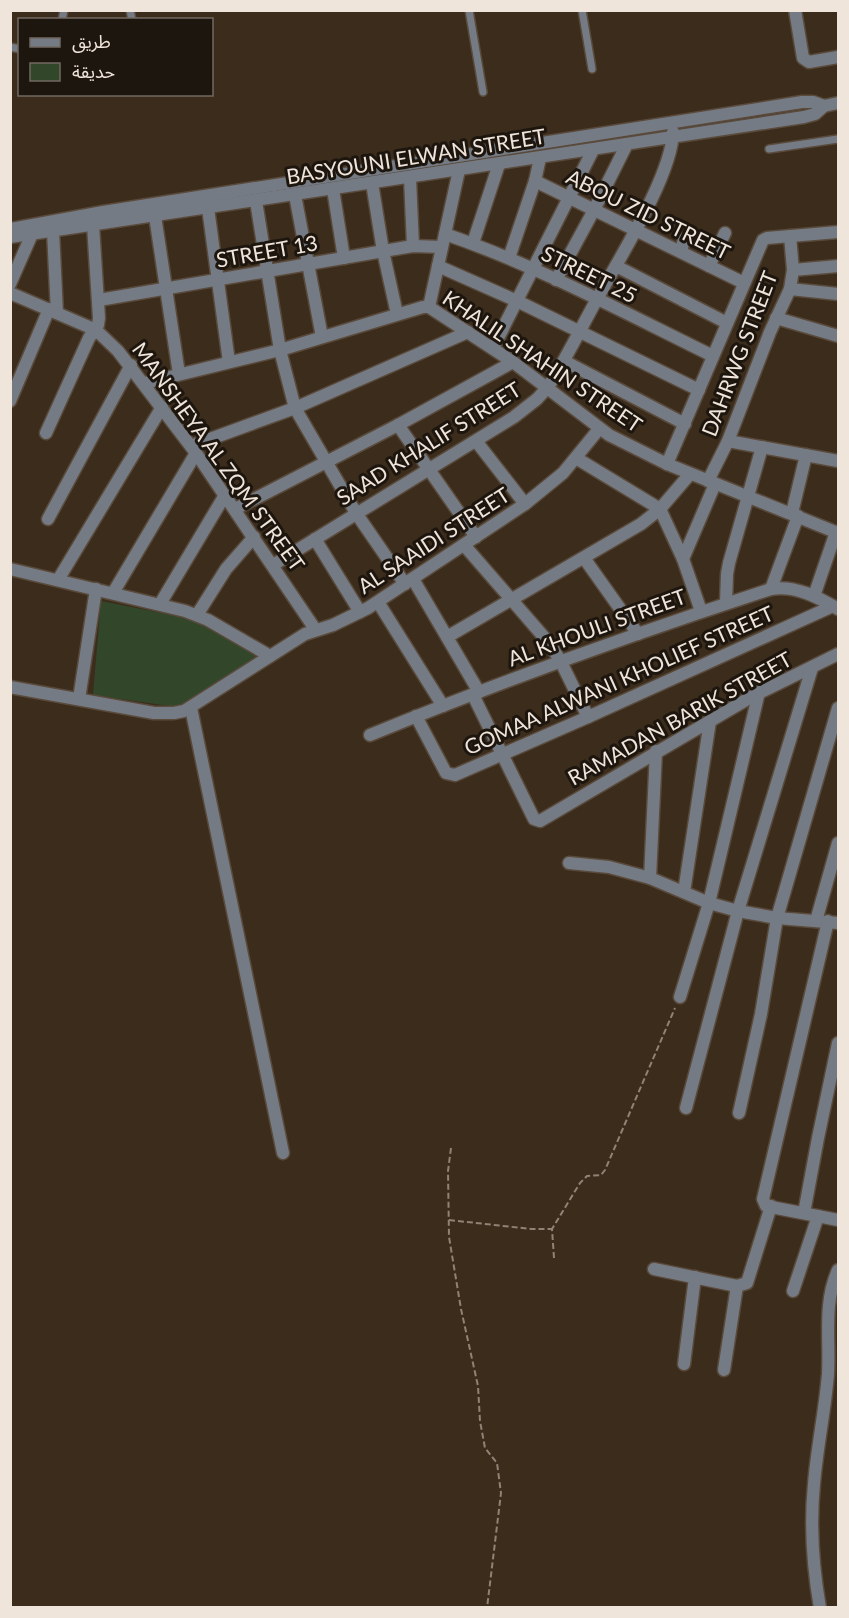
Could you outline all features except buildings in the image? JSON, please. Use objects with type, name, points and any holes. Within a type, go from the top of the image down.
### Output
[{"type":"street","points":[[795,10],[803,58],[808,62],[838,57]]},
{"type":"street","name":"BASYOUNI ELWAN STREET","points":[[10,230],[127,209],[802,102],[813,102],[824,106]]},
{"type":"street","name":"BASYOUNI ELWAN STREET","points":[[10,237],[804,117],[815,114],[824,106],[838,103]]},
{"type":"street","name":"SAAD KHALIF STREET","points":[[273,565],[514,417],[548,387],[616,266],[658,183],[673,137],[673,123]]},
{"type":"street","points":[[556,280],[627,144]]},
{"type":"street","points":[[492,348],[593,150]]},
{"type":"street","points":[[509,258],[535,181],[540,158]]},
{"type":"street","points":[[472,243],[499,164]]},
{"type":"street","points":[[429,307],[459,170]]},
{"type":"street","points":[[410,177],[413,246]]},
{"type":"street","name":"ABOU ZID STREET","points":[[535,181],[744,283]]},
{"type":"street","points":[[372,183],[383,252],[397,315]]},
{"type":"street","points":[[333,189],[344,258]]},
{"type":"street","points":[[295,195],[322,337]]},
{"type":"street","points":[[256,201],[280,350],[295,408],[356,513],[409,582],[447,637],[476,693],[501,755]]},
{"type":"street","points":[[208,208],[229,362]]},
{"type":"street","points":[[155,216],[179,374]]},
{"type":"street","points":[[46,433],[89,338],[96,330],[99,318],[93,225]]},
{"type":"street","points":[[10,401],[53,311],[53,231]]},
{"type":"street","points":[[667,464],[762,242],[767,238],[838,232]]},
{"type":"street","points":[[709,266],[724,233]]},
{"type":"street","points":[[10,284],[33,234]]},
{"type":"street","name":"STREET 25","points":[[445,234],[509,258],[713,356]]},
{"type":"street","name":"DAHRWG STREET","points":[[683,559],[776,318],[790,289],[793,270],[789,236]]},
{"type":"street","points":[[681,252],[684,239]]},
{"type":"street","name":"STREET 13","points":[[99,300],[413,246],[442,247]]},
{"type":"street","points":[[438,266],[517,301],[699,390]]},
{"type":"street","points":[[616,266],[727,323]]},
{"type":"street","points":[[793,270],[838,266]]},
{"type":"street","points":[[790,289],[838,294]]},
{"type":"street","name":"MANSHEYA AL ZQM STREET","points":[[10,293],[96,330],[131,365],[194,450],[315,629]]},
{"type":"street","name":"KHALIL SHAHIN STREET","points":[[145,383],[280,350],[429,307],[513,362],[600,429],[690,474],[837,532]]},
{"type":"street","points":[[776,318],[838,336]]},
{"type":"street","points":[[113,593],[194,450],[468,332]]},
{"type":"street","points":[[564,361],[685,424]]},
{"type":"street","points":[[235,509],[398,425],[513,362]]},
{"type":"street","points":[[48,519],[131,365]]},
{"type":"street","points":[[58,580],[162,407]]},
{"type":"street","points":[[398,425],[476,537]]},
{"type":"street","name":"AL SAAIDI STREET","points":[[191,708],[315,629],[333,624],[378,602],[525,504],[547,487],[576,458],[600,429]]},
{"type":"street","points":[[476,441],[525,504]]},
{"type":"street","points":[[728,441],[838,461]]},
{"type":"street","points":[[726,603],[727,574],[762,447]]},
{"type":"street","points":[[771,589],[795,515],[806,455]]},
{"type":"street","points":[[576,458],[660,509],[683,559],[701,611]]},
{"type":"street","points":[[447,637],[641,524],[660,509],[690,474]]},
{"type":"street","points":[[160,604],[225,495]]},
{"type":"street","points":[[814,596],[837,532]]},
{"type":"street","points":[[197,615],[230,564],[254,537]]},
{"type":"street","points":[[315,539],[360,612]]},
{"type":"street","points":[[464,545],[537,628],[561,662],[588,717]]},
{"type":"street","points":[[584,558],[639,634]]},
{"type":"street","points":[[10,569],[160,604],[197,615],[270,656]]},
{"type":"street","name":"AL KHOULI STREET","points":[[370,735],[476,693],[701,611],[771,589],[789,588],[814,596],[836,607]]},
{"type":"street","points":[[79,699],[96,589]]},
{"type":"street","points":[[378,602],[443,706]]},
{"type":"street","name":"GOMAA ALWANI KHOLIEF STREET","points":[[416,716],[448,775],[455,775],[836,607]]},
{"type":"street","name":"RAMADAN BARIK STREET","points":[[501,755],[534,819],[542,821],[759,692],[838,654]]},
{"type":"street","points":[[686,1108],[738,911],[812,668]]},
{"type":"street","points":[[10,687],[154,713],[174,713],[191,708],[283,1153]]},
{"type":"street","points":[[680,997],[709,903],[759,692]]},
{"type":"street","points":[[739,1113],[761,1014],[777,918],[838,708]]},
{"type":"street","points":[[684,892],[710,721]]},
{"type":"street","points":[[650,878],[656,752]]},
{"type":"street","points":[[838,843],[827,922],[763,1199],[764,1204],[771,1206],[838,1220]]},
{"type":"street","points":[[569,862],[609,867],[650,878],[709,903],[738,911],[777,918],[827,922]]},
{"type":"street","points":[[804,1213],[838,1043]]},
{"type":"street","points":[[654,1269],[737,1286],[747,1283],[771,1206]]},
{"type":"street","points":[[794,1291],[818,1216]]},
{"type":"street","points":[[820,1608],[813,1523],[814,1484],[828,1375],[828,1317],[832,1288],[838,1270]]},
{"type":"street","points":[[684,1364],[695,1277]]},
{"type":"street","points":[[724,1370],[737,1286]]},
{"type":"lane","points":[[468,10],[483,92]]},
{"type":"lane","points":[[582,10],[592,69]]},
{"type":"lane","points":[[769,149],[838,139]]},
{"type":"path","points":[[554,1258],[552,1229],[586,1176],[601,1175],[605,1170],[680,997]]},
{"type":"path","points":[[451,1148],[448,1171],[449,1237],[461,1309],[478,1386],[480,1421],[485,1448],[497,1463],[501,1493],[487,1608]]},
{"type":"path","points":[[448,1220],[531,1229],[552,1229]]},
{"type":"green space","points":[[101,601],[197,620],[259,654],[229,678],[192,702],[177,707],[93,695]]}]
